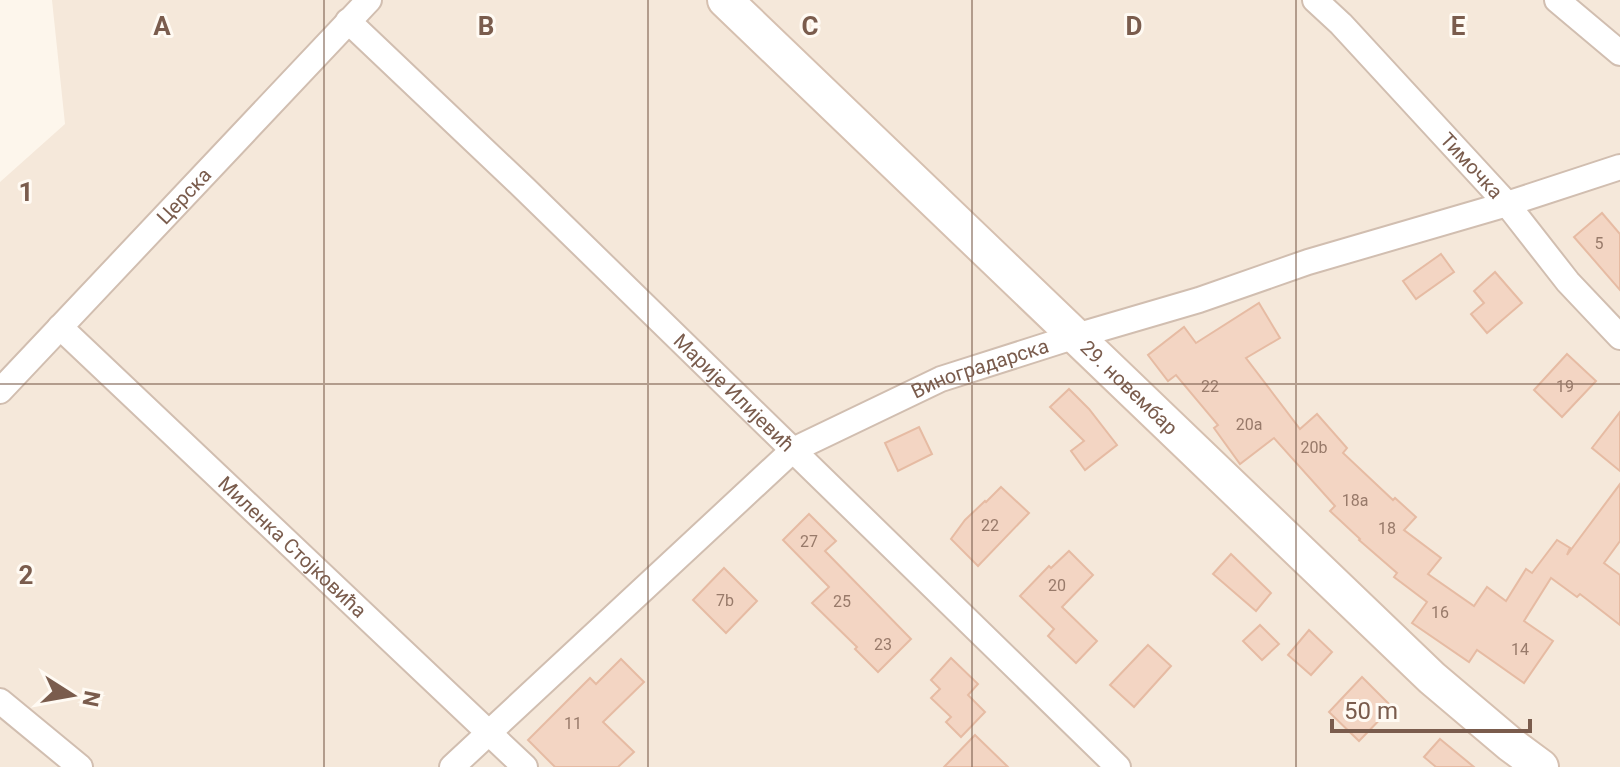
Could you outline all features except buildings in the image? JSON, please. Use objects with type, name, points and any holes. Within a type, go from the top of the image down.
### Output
[{"type":"main road","name":"29. новембар","points":[[725,0],[1432,678],[1541,767]]},
{"type":"street","name":"Церска","points":[[0,391],[369,0]]},
{"type":"street","name":"Тимочка","points":[[1315,0],[1341,24],[1507,204],[1568,282],[1620,337]]},
{"type":"street","points":[[1557,0],[1620,53]]},
{"type":"street","name":"Марије Илијевић","points":[[348,21],[524,188],[1118,767]]},
{"type":"street","name":"Виноградарска","points":[[452,767],[793,450],[941,379],[1620,167]]},
{"type":"street","name":"Миленка Стојковића","points":[[60,327],[525,767]]},
{"type":"street","points":[[0,701],[80,767]]},
{"type":"shaded area","points":[[52,0],[1620,0],[1620,767],[0,767],[0,182],[65,124]]}]
